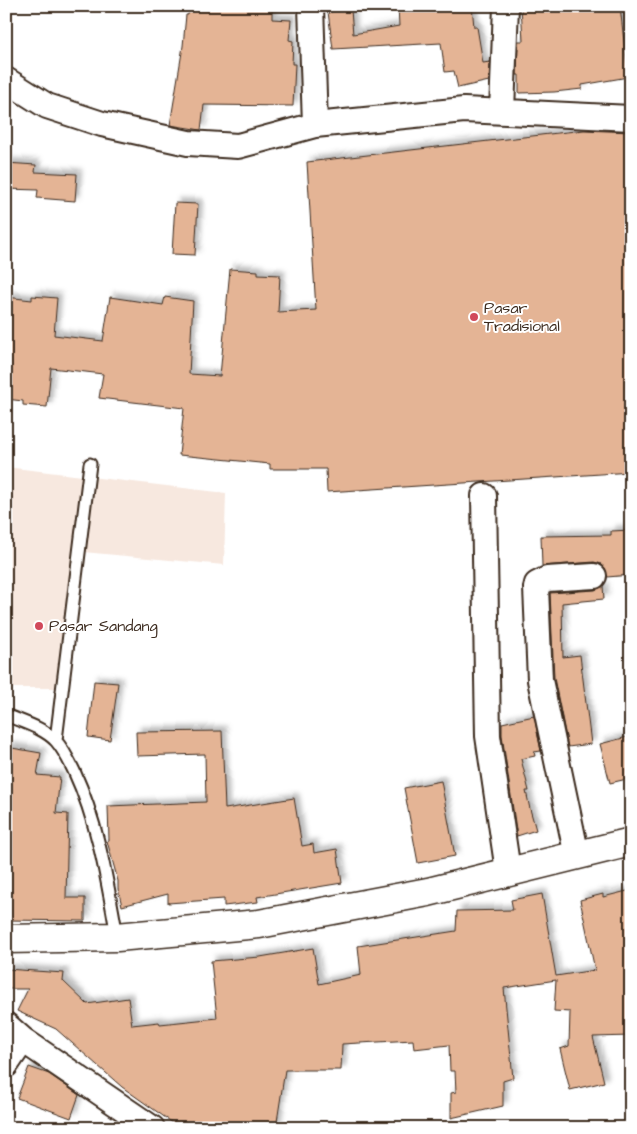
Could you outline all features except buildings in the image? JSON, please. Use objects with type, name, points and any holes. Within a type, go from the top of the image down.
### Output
[{"type":"main road","points":[[6,939],[117,937],[259,924],[428,892],[631,842]]},
{"type":"street","points":[[311,6],[315,125]]},
{"type":"street","points":[[502,111],[506,6]]},
{"type":"street","points":[[6,80],[47,106],[102,124],[188,143],[238,146],[315,125],[464,110],[631,118]]},
{"type":"street","points":[[484,496],[488,736],[508,871]]},
{"type":"street","points":[[577,856],[540,680],[536,588],[537,584],[548,579],[594,576]]},
{"type":"street","points":[[6,1065],[15,1032],[152,1128]]},
{"type":"lane","points":[[56,740],[90,464]]},
{"type":"lane","points":[[6,715],[42,731],[56,740],[66,755],[86,800],[102,856],[117,937]]},
{"type":"shaded area","name":"Pasar Sandang","points":[[6,467],[226,493],[224,565],[83,552],[61,688],[6,688]]},
{"type":"place","name":"Pasar Tradisional","points":[[474,317]]},
{"type":"place","name":"Pasar Sandang","points":[[39,626]]}]
